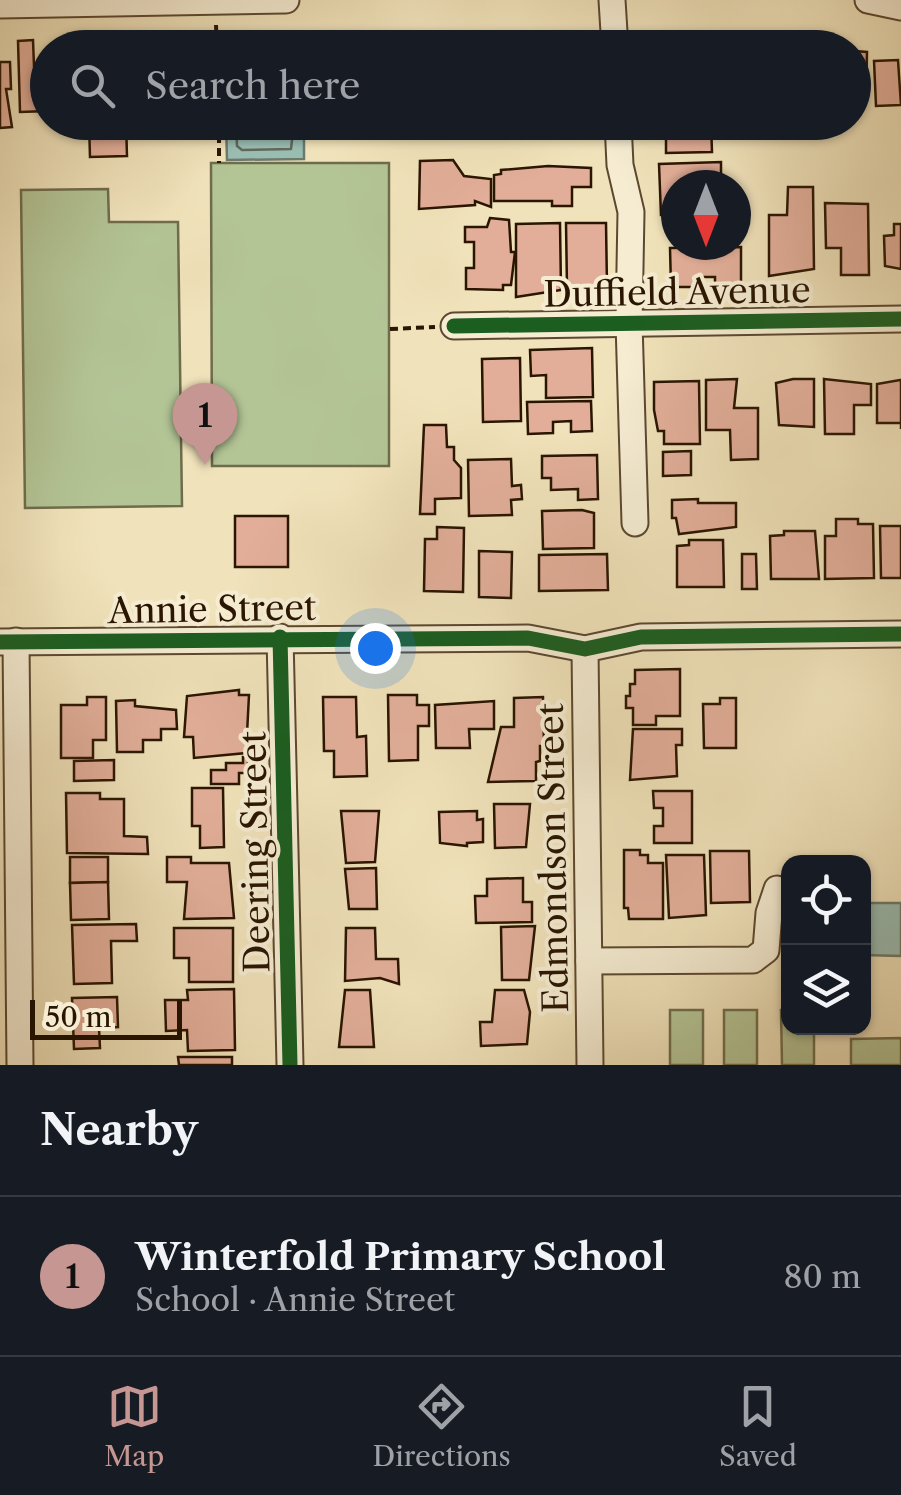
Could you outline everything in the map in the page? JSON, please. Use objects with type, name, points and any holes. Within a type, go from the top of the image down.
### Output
[{"type":"street","points":[[0,5],[286,0]]},
{"type":"street","points":[[612,0],[613,30]]},
{"type":"street","points":[[868,0],[901,7]]},
{"type":"street","points":[[619,140],[620,165],[631,212],[629,323],[635,524]]},
{"type":"street","name":"Duffield Avenue","points":[[454,326],[901,320]]},
{"type":"street","name":"Annie Street","points":[[8,642],[528,638],[586,649],[640,637],[901,634]]},
{"type":"street","name":"Deering Street","points":[[280,638],[290,1065]]},
{"type":"street","points":[[8,642],[20,1065]]},
{"type":"street","name":"Edmondson Street","points":[[586,649],[590,1065]]},
{"type":"street","points":[[590,961],[753,960],[766,950],[768,913],[777,890]]},
{"type":"path","points":[[219,140],[220,164]]},
{"type":"path","points":[[390,329],[454,326]]},
{"type":"green space","points":[[211,163],[389,163],[389,466],[212,466]]},
{"type":"green space","points":[[108,189],[109,222],[178,222],[182,506],[25,508],[21,190]]},
{"type":"green space","points":[[670,1010],[703,1010],[703,1065],[670,1065]]},
{"type":"green space","points":[[724,1010],[757,1010],[757,1065],[724,1065]]},
{"type":"green space","points":[[781,1035],[814,1035],[814,1065],[782,1065]]},
{"type":"green space","points":[[901,1038],[901,1065],[851,1065],[851,1039]]},
{"type":"water","points":[[226,140],[304,140],[304,159],[227,160]]},
{"type":"water","points":[[871,903],[901,903],[901,956],[871,955]]},
{"type":"building","points":[[30,40],[30,112],[20,112],[18,41]]},
{"type":"building","points":[[898,60],[901,105],[876,106],[874,61]]},
{"type":"building","points":[[0,62],[10,62],[11,89],[6,89],[12,127],[0,128]]},
{"type":"building","points":[[90,140],[127,140],[127,156],[90,157]]},
{"type":"building","points":[[666,140],[712,140],[712,152],[666,153]]},
{"type":"building","points":[[453,160],[464,176],[491,179],[491,207],[475,201],[475,205],[419,209],[420,161]]},
{"type":"building","points":[[721,162],[721,170],[661,170],[661,215],[659,164]]},
{"type":"building","points":[[591,168],[591,187],[572,187],[572,206],[552,206],[552,201],[494,201],[494,175],[501,174],[501,170]]},
{"type":"building","points":[[788,187],[813,187],[814,269],[769,276],[769,215],[787,215]]},
{"type":"building","points":[[825,203],[868,204],[869,275],[841,275],[841,248],[826,248]]},
{"type":"building","points":[[490,218],[509,220],[511,252],[515,252],[511,285],[503,285],[503,290],[466,289],[466,268],[474,268],[474,242],[465,242],[465,227],[487,227]]},
{"type":"building","points":[[560,223],[561,290],[516,297],[516,224]]},
{"type":"building","points":[[566,223],[606,223],[607,287],[567,288]]},
{"type":"building","points":[[894,224],[901,224],[901,269],[885,266],[884,236],[894,235]]},
{"type":"building","points":[[670,260],[741,260],[741,286],[715,286],[715,277],[696,277],[696,287],[671,287]]},
{"type":"building","points":[[592,348],[593,397],[546,398],[546,375],[531,376],[530,350]]},
{"type":"building","points":[[520,358],[521,421],[483,422],[482,359]]},
{"type":"building","points":[[737,379],[734,408],[758,408],[758,459],[731,460],[730,430],[706,430],[706,380]]},
{"type":"building","points":[[814,379],[814,427],[779,425],[776,383]]},
{"type":"building","points":[[824,379],[871,384],[871,405],[854,405],[854,434],[825,434]]},
{"type":"building","points":[[901,380],[901,423],[877,423],[877,384]]},
{"type":"building","points":[[699,381],[700,444],[664,444],[664,431],[658,431],[654,410],[654,382]]},
{"type":"building","points":[[591,401],[592,431],[571,432],[571,421],[553,422],[553,433],[528,434],[527,402]]},
{"type":"building","points":[[424,425],[446,425],[447,447],[454,447],[454,460],[461,468],[461,498],[435,499],[435,514],[420,514]]},
{"type":"building","points":[[691,451],[691,475],[663,476],[663,452]]},
{"type":"building","points":[[597,455],[598,499],[578,500],[578,489],[551,490],[551,478],[542,478],[542,456]]},
{"type":"building","points":[[511,459],[512,486],[521,485],[522,499],[511,500],[512,515],[469,516],[468,460]]},
{"type":"building","points":[[698,499],[698,503],[736,503],[736,527],[679,534],[676,518],[672,518],[672,500]]},
{"type":"building","points":[[542,511],[594,513],[594,548],[543,549]]},
{"type":"building","points":[[235,516],[288,516],[288,567],[235,567]]},
{"type":"building","points":[[836,519],[873,524],[874,578],[825,579],[825,536],[836,536]]},
{"type":"building","points":[[880,526],[901,526],[901,578],[881,578]]},
{"type":"building","points":[[437,527],[464,528],[463,592],[424,591],[425,539],[437,539]]},
{"type":"building","points":[[784,531],[815,531],[819,579],[771,579],[770,536],[784,535]]},
{"type":"building","points":[[689,540],[723,540],[724,587],[677,587],[677,546],[689,545]]},
{"type":"building","points":[[479,551],[512,552],[511,598],[479,597]]},
{"type":"building","points":[[607,554],[608,590],[539,591],[539,555]]},
{"type":"building","points":[[742,554],[756,554],[757,589],[742,589]]},
{"type":"building","points":[[680,669],[680,716],[656,716],[656,725],[633,725],[633,708],[626,708],[626,696],[630,696],[630,684],[635,684],[635,670]]},
{"type":"building","points":[[239,690],[239,695],[249,695],[246,753],[194,758],[193,737],[184,737],[187,696]]},
{"type":"building","points":[[388,695],[417,695],[417,705],[429,705],[429,726],[418,726],[418,760],[389,761]]},
{"type":"building","points":[[87,697],[106,697],[106,740],[93,740],[93,758],[61,758],[61,705],[87,705]]},
{"type":"building","points":[[323,697],[356,697],[357,737],[366,736],[367,776],[334,777],[334,751],[324,751]]},
{"type":"building","points":[[543,697],[544,746],[540,746],[540,761],[536,762],[536,781],[488,782],[501,727],[514,727],[514,698]]},
{"type":"building","points":[[720,698],[736,698],[736,748],[704,748],[703,704],[720,704]]},
{"type":"building","points":[[135,700],[135,706],[176,710],[177,729],[161,729],[161,740],[143,740],[143,752],[117,752],[116,701]]},
{"type":"building","points":[[494,701],[494,729],[469,729],[470,748],[436,748],[435,705]]},
{"type":"building","points":[[633,729],[682,729],[682,745],[676,745],[677,776],[630,780]]},
{"type":"building","points":[[243,757],[253,757],[253,763],[248,763],[248,773],[239,773],[239,784],[211,784],[211,770],[226,770],[226,763],[243,763]]},
{"type":"building","points":[[114,760],[114,780],[74,781],[74,761]]},
{"type":"building","points":[[192,788],[223,788],[224,847],[200,848],[200,826],[192,826]]},
{"type":"building","points":[[653,791],[692,791],[692,843],[654,843],[654,826],[663,826],[663,808],[654,808]]},
{"type":"building","points":[[66,793],[100,793],[100,799],[124,799],[124,836],[147,837],[148,854],[67,853]]},
{"type":"building","points":[[494,804],[530,804],[526,847],[495,848]]},
{"type":"building","points":[[341,811],[379,811],[375,862],[346,863]]},
{"type":"building","points":[[477,811],[477,820],[483,819],[483,842],[467,846],[440,843],[439,812]]},
{"type":"building","points":[[624,850],[640,850],[640,855],[648,855],[648,863],[663,863],[663,919],[629,919],[628,908],[624,908]]},
{"type":"building","points":[[710,851],[749,851],[750,902],[711,903]]},
{"type":"building","points":[[666,855],[704,855],[706,915],[669,918]]},
{"type":"building","points":[[70,857],[108,857],[108,882],[70,883]]},
{"type":"building","points":[[167,857],[191,857],[191,863],[229,863],[234,918],[184,919],[187,882],[167,882]]},
{"type":"building","points":[[376,868],[377,909],[349,909],[345,869]]},
{"type":"building","points":[[523,878],[523,902],[532,902],[532,922],[476,923],[475,896],[487,896],[487,879]]},
{"type":"building","points":[[108,882],[109,919],[71,920],[70,883]]},
{"type":"building","points":[[136,924],[137,941],[111,941],[112,983],[74,984],[72,925]]},
{"type":"building","points":[[535,926],[529,980],[502,980],[501,927]]},
{"type":"building","points":[[174,928],[233,928],[233,982],[189,982],[189,958],[174,958]]},
{"type":"building","points":[[346,928],[375,928],[376,959],[398,959],[399,984],[380,978],[345,981]]},
{"type":"building","points":[[234,989],[235,1050],[188,1051],[187,1030],[166,1031],[165,1000],[188,1000],[187,990]]},
{"type":"building","points":[[345,990],[370,990],[374,1047],[339,1047]]},
{"type":"building","points":[[495,990],[524,990],[530,1012],[527,1044],[481,1046],[480,1022],[492,1022]]},
{"type":"building","points":[[117,997],[118,1027],[99,1028],[100,1048],[74,1049],[72,998]]},
{"type":"building","points":[[178,1057],[232,1057],[232,1065],[179,1065]]},
{"type":"cycle path","points":[[454,326],[901,319]]},
{"type":"cycle path","points":[[0,642],[528,638],[585,649],[641,637],[901,634]]},
{"type":"cycle path","points":[[280,637],[290,1065]]},
{"type":"place","name":"Winterfold Primary School","points":[[205,465]]}]
